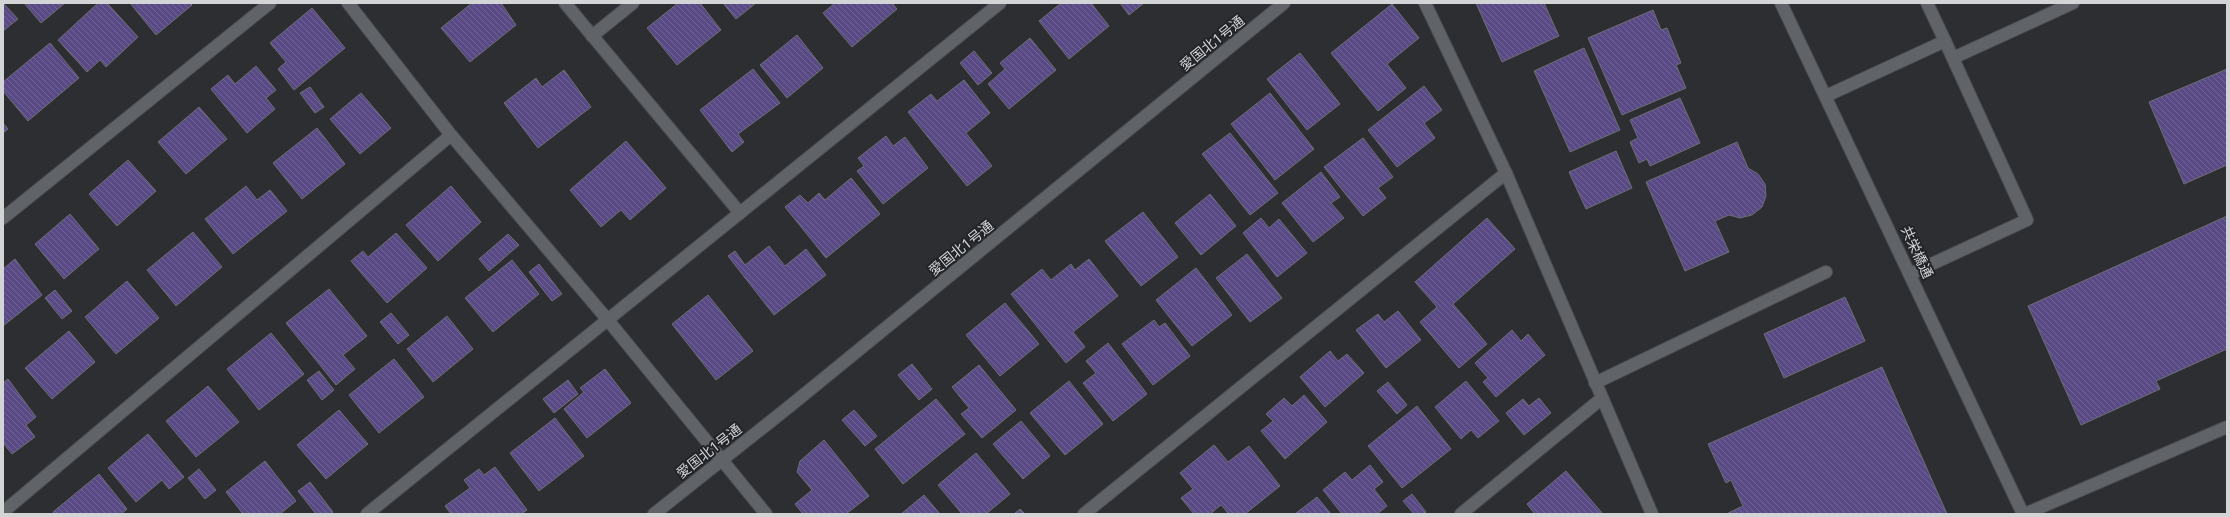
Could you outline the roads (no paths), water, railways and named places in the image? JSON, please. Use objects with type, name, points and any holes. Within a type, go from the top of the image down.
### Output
[{"type":"street","points":[[3,218],[270,3]]},
{"type":"street","points":[[348,3],[451,135],[608,319],[766,514]]},
{"type":"street","points":[[566,3],[740,213]]},
{"type":"street","points":[[592,36],[633,3]]},
{"type":"street","points":[[367,514],[1000,3]]},
{"type":"street","name":"愛国北1号通","points":[[654,514],[1284,3]]},
{"type":"street","points":[[1425,3],[1506,173],[1652,514]]},
{"type":"street","name":"共栄橋通","points":[[1781,3],[2024,514]]},
{"type":"street","points":[[1910,274],[2027,220],[1927,3]]},
{"type":"street","points":[[1953,58],[2073,3]]},
{"type":"street","points":[[1826,96],[1945,41]]},
{"type":"street","points":[[3,512],[451,135]]},
{"type":"street","points":[[1084,514],[1506,173]]},
{"type":"street","points":[[1595,383],[1826,272]]},
{"type":"street","points":[[1461,514],[1602,398]]},
{"type":"street","points":[[2024,514],[2227,427]]}]
